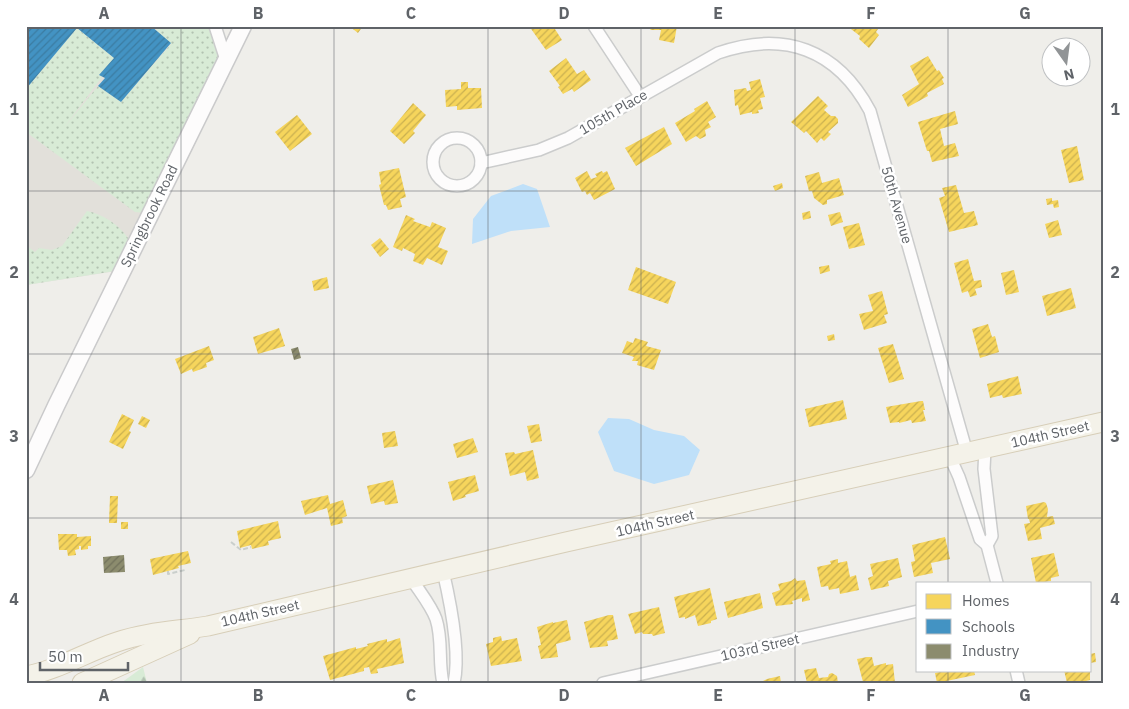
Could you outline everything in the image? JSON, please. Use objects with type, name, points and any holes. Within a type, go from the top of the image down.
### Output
[{"type":"main road","name":"104th Street","points":[[26,676],[53,668],[90,651],[118,641],[149,633],[208,626],[410,578],[1103,422]]},
{"type":"main road","name":"104th Street","points":[[82,683],[208,626]]},
{"type":"street","points":[[215,26],[226,60]]},
{"type":"street","name":"Springbrook Road","points":[[26,470],[243,26]]},
{"type":"street","points":[[594,26],[640,96]]},
{"type":"street","name":"50th Avenue","points":[[739,46],[764,43],[801,47],[825,59],[837,68],[850,80],[862,96],[870,111],[968,453]]},
{"type":"street","name":"105th Place","points":[[481,164],[539,150],[568,138],[718,53],[739,46]]},
{"type":"street","points":[[458,137],[472,143],[481,156],[481,164],[479,172],[468,184],[452,186],[438,177],[432,161],[437,147],[450,138],[458,137]]},
{"type":"street","name":"Springbrook Road","points":[[26,443],[56,406]]},
{"type":"street","points":[[987,545],[992,536],[984,469],[968,453],[959,477],[980,539],[987,545],[997,582]]},
{"type":"street","points":[[443,571],[450,598],[454,630],[456,666],[454,683]]},
{"type":"street","points":[[410,578],[436,618],[443,683]]},
{"type":"street","name":"103rd Street","points":[[603,683],[649,678],[916,611]]},
{"type":"path","points":[[231,542],[242,550],[251,547]]},
{"type":"path","points":[[168,571],[168,574],[185,570]]},
{"type":"shaded area","points":[[26,26],[215,26],[123,270],[26,285]]},
{"type":"green space","points":[[159,26],[215,26],[226,60],[145,213],[135,212],[26,132],[26,89],[77,28],[114,58],[99,75],[102,77],[63,129],[98,86],[121,102],[171,44],[156,30]]},
{"type":"green space","points":[[87,211],[110,221],[128,238],[115,271],[26,285],[26,245],[35,252],[39,248],[52,250],[62,246]]},
{"type":"green space","points":[[143,667],[147,683],[121,683]]},
{"type":"water","points":[[523,184],[537,189],[550,227],[511,231],[472,244],[473,219],[491,196]]},
{"type":"water","points":[[608,418],[629,419],[654,430],[684,436],[700,450],[689,475],[654,484],[614,471],[598,432]]},
{"type":"building: Homes","points":[[349,26],[363,26],[358,33]]},
{"type":"building: Homes","points":[[529,26],[553,26],[562,40],[546,50]]},
{"type":"building: Homes","points":[[644,26],[677,26],[674,43],[659,40],[661,30],[650,30]]},
{"type":"building: Homes","points":[[847,26],[880,26],[876,32],[879,35],[869,48],[859,39],[860,36]]},
{"type":"building: Homes","points":[[928,56],[937,71],[939,70],[944,78],[942,79],[944,84],[927,93],[928,96],[908,107],[902,95],[919,84],[910,66]]},
{"type":"building: Homes","points":[[566,58],[577,74],[584,70],[591,80],[574,92],[572,89],[563,94],[558,87],[560,86],[549,71]]},
{"type":"building: Homes","points":[[760,79],[765,97],[760,98],[763,109],[758,110],[759,113],[752,114],[752,112],[740,115],[738,105],[735,106],[734,90],[746,88],[747,91],[751,90],[749,82]]},
{"type":"building: Homes","points":[[461,82],[468,82],[468,88],[481,88],[482,108],[457,110],[457,106],[446,107],[445,90],[461,89]]},
{"type":"building: Homes","points":[[818,96],[828,106],[824,110],[831,116],[835,116],[838,119],[838,123],[828,132],[831,134],[824,141],[821,138],[817,143],[806,131],[804,133],[791,122]]},
{"type":"building: Homes","points":[[707,101],[716,117],[708,122],[711,127],[705,130],[706,136],[700,139],[696,136],[686,142],[675,123]]},
{"type":"building: Homes","points":[[413,103],[426,115],[413,131],[415,133],[404,144],[390,131]]},
{"type":"building: Homes","points":[[955,111],[958,124],[940,129],[944,146],[955,143],[959,156],[932,162],[918,122]]},
{"type":"building: Homes","points":[[297,115],[312,134],[290,151],[275,132]]},
{"type":"building: Homes","points":[[664,127],[672,144],[636,166],[625,148]]},
{"type":"building: Homes","points":[[1077,146],[1084,180],[1069,183],[1061,150]]},
{"type":"building: Homes","points":[[399,168],[406,197],[400,199],[402,207],[388,210],[386,205],[384,205],[379,185],[381,184],[379,172]]},
{"type":"building: Homes","points":[[587,171],[591,179],[597,177],[595,174],[607,171],[615,189],[594,200],[590,193],[587,195],[585,191],[582,192],[575,178]]},
{"type":"building: Homes","points":[[819,172],[822,183],[839,178],[844,195],[827,200],[827,204],[823,205],[814,198],[812,191],[809,191],[805,176]]},
{"type":"building: Homes","points":[[782,183],[783,188],[775,191],[773,186]]},
{"type":"building: Homes","points":[[956,185],[964,213],[974,211],[978,225],[949,232],[939,198],[945,196],[942,188]]},
{"type":"building: Homes","points":[[1052,198],[1052,201],[1058,200],[1059,207],[1054,208],[1053,204],[1047,205],[1046,199]]},
{"type":"building: Homes","points":[[810,211],[811,218],[803,220],[802,213]]},
{"type":"building: Homes","points":[[840,212],[843,222],[831,226],[828,215]]},
{"type":"building: Homes","points":[[406,215],[415,219],[413,221],[430,227],[432,222],[446,228],[438,247],[448,251],[442,265],[427,258],[423,265],[413,261],[415,254],[403,248],[402,251],[393,247]]},
{"type":"building: Homes","points":[[1058,220],[1062,235],[1049,238],[1045,224]]},
{"type":"building: Homes","points":[[859,223],[865,245],[849,249],[843,227]]},
{"type":"building: Homes","points":[[380,238],[389,249],[380,257],[371,245]]},
{"type":"building: Homes","points":[[968,259],[974,281],[981,280],[982,287],[975,289],[977,295],[970,297],[968,291],[962,293],[954,263]]},
{"type":"building: Homes","points":[[829,265],[830,271],[820,274],[819,267]]},
{"type":"building: Homes","points":[[636,267],[676,282],[668,304],[628,290]]},
{"type":"building: Homes","points":[[1014,270],[1019,292],[1006,295],[1001,273]]},
{"type":"building: Homes","points":[[327,277],[329,288],[314,291],[312,281]]},
{"type":"building: Homes","points":[[1071,288],[1076,308],[1047,316],[1042,296]]},
{"type":"building: Homes","points":[[882,291],[888,314],[884,315],[887,323],[864,330],[859,314],[873,311],[868,295]]},
{"type":"building: Homes","points":[[988,324],[992,337],[995,336],[999,352],[980,358],[972,329]]},
{"type":"building: Homes","points":[[279,328],[285,346],[258,354],[253,337]]},
{"type":"building: Homes","points":[[834,334],[835,340],[828,341],[827,336]]},
{"type":"building: Homes","points":[[635,338],[648,342],[646,346],[661,350],[654,370],[637,365],[638,361],[632,361],[634,357],[622,353],[627,341],[633,343]]},
{"type":"building: Homes","points":[[893,344],[904,379],[889,383],[878,348]]},
{"type":"building: Homes","points":[[209,346],[214,360],[206,363],[207,367],[193,372],[192,369],[181,374],[175,359]]},
{"type":"building: Homes","points":[[1018,376],[1022,394],[1003,398],[1002,395],[990,398],[987,384]]},
{"type":"building: Homes","points":[[843,400],[847,419],[809,427],[805,409]]},
{"type":"building: Homes","points":[[923,401],[926,421],[912,423],[911,420],[890,423],[886,407]]},
{"type":"building: Homes","points":[[122,414],[134,420],[123,449],[109,442]]},
{"type":"building: Homes","points":[[142,416],[150,420],[146,428],[138,424]]},
{"type":"building: Homes","points":[[539,424],[542,441],[531,443],[527,426]]},
{"type":"building: Homes","points":[[395,431],[398,446],[384,448],[382,433]]},
{"type":"building: Homes","points":[[473,438],[478,452],[457,458],[453,444]]},
{"type":"building: Homes","points":[[533,450],[539,478],[527,481],[525,472],[510,476],[505,453],[514,452],[515,454]]},
{"type":"building: Homes","points":[[475,475],[479,491],[453,501],[448,482]]},
{"type":"building: Homes","points":[[393,480],[398,503],[385,505],[384,501],[371,504],[367,486]]},
{"type":"building: Homes","points":[[328,495],[330,504],[343,500],[347,516],[342,518],[343,523],[331,526],[327,508],[305,515],[301,501]]},
{"type":"building: Homes","points":[[110,496],[118,496],[117,523],[109,523]]},
{"type":"building: Homes","points":[[1044,502],[1048,509],[1047,517],[1053,516],[1055,524],[1040,528],[1042,539],[1028,541],[1024,524],[1030,523],[1026,506]]},
{"type":"building: Homes","points":[[278,521],[281,538],[268,541],[269,545],[252,549],[251,545],[240,548],[237,531]]},
{"type":"building: Homes","points":[[121,522],[128,522],[128,529],[121,529]]},
{"type":"building: Homes","points":[[58,534],[77,534],[77,537],[91,536],[91,546],[88,546],[88,549],[81,550],[81,546],[79,546],[79,549],[75,550],[76,555],[68,556],[67,550],[59,550]]},
{"type":"building: Homes","points":[[945,537],[950,559],[931,563],[933,573],[914,577],[911,562],[915,561],[912,545]]},
{"type":"building: Homes","points":[[188,551],[191,563],[153,575],[150,559]]},
{"type":"building: Homes","points":[[1054,553],[1059,576],[1051,578],[1051,581],[1036,582],[1031,558]]},
{"type":"building: Homes","points":[[898,558],[902,577],[888,581],[889,586],[871,590],[868,578],[873,576],[870,564]]},
{"type":"building: Homes","points":[[838,559],[838,563],[847,561],[850,577],[856,575],[859,590],[840,594],[839,588],[829,590],[828,586],[821,587],[817,567],[831,564],[830,561]]},
{"type":"building: Homes","points":[[795,578],[797,581],[805,580],[810,600],[802,602],[802,598],[792,601],[793,604],[776,606],[772,593],[780,590],[778,584]]},
{"type":"building: Homes","points":[[710,588],[717,619],[711,621],[711,623],[698,626],[695,615],[685,619],[685,617],[679,618],[674,597]]},
{"type":"building: Homes","points":[[760,593],[763,608],[728,618],[724,602]]},
{"type":"building: Homes","points":[[659,607],[665,633],[653,636],[652,634],[643,634],[642,632],[635,634],[628,614]]},
{"type":"building: Homes","points":[[613,615],[618,639],[607,641],[608,646],[590,648],[584,622]]},
{"type":"building: Homes","points":[[567,620],[571,640],[556,644],[558,657],[541,659],[538,646],[541,645],[537,627]]},
{"type":"building: Homes","points":[[501,636],[502,641],[517,638],[522,661],[491,666],[486,644],[493,642],[493,638]]},
{"type":"building: Homes","points":[[400,638],[404,663],[377,669],[378,673],[371,674],[369,667],[364,668],[364,671],[330,680],[323,656],[356,647],[356,649],[368,646],[367,644],[387,639],[387,642]]},
{"type":"building: Homes","points":[[1095,653],[1096,662],[1092,663],[1092,654]]},
{"type":"building: Homes","points":[[872,657],[874,666],[886,663],[886,665],[893,664],[895,683],[863,682],[857,659]]},
{"type":"building: Homes","points":[[816,668],[819,678],[828,677],[832,673],[837,676],[838,683],[807,683],[804,670]]},
{"type":"building: Homes","points":[[974,672],[975,675],[937,683],[935,673]]},
{"type":"building: Homes","points":[[1064,672],[1090,672],[1090,680],[1067,683]]},
{"type":"building: Homes","points":[[780,676],[781,683],[759,683],[767,679]]},
{"type":"building: Schools","points":[[26,26],[151,26],[171,43],[121,102],[98,86],[105,78],[99,75],[114,58],[77,28],[26,89]]},
{"type":"building: Industry","points":[[298,347],[301,358],[294,360],[291,349]]},
{"type":"building: Industry","points":[[124,555],[125,572],[104,573],[103,557]]}]
